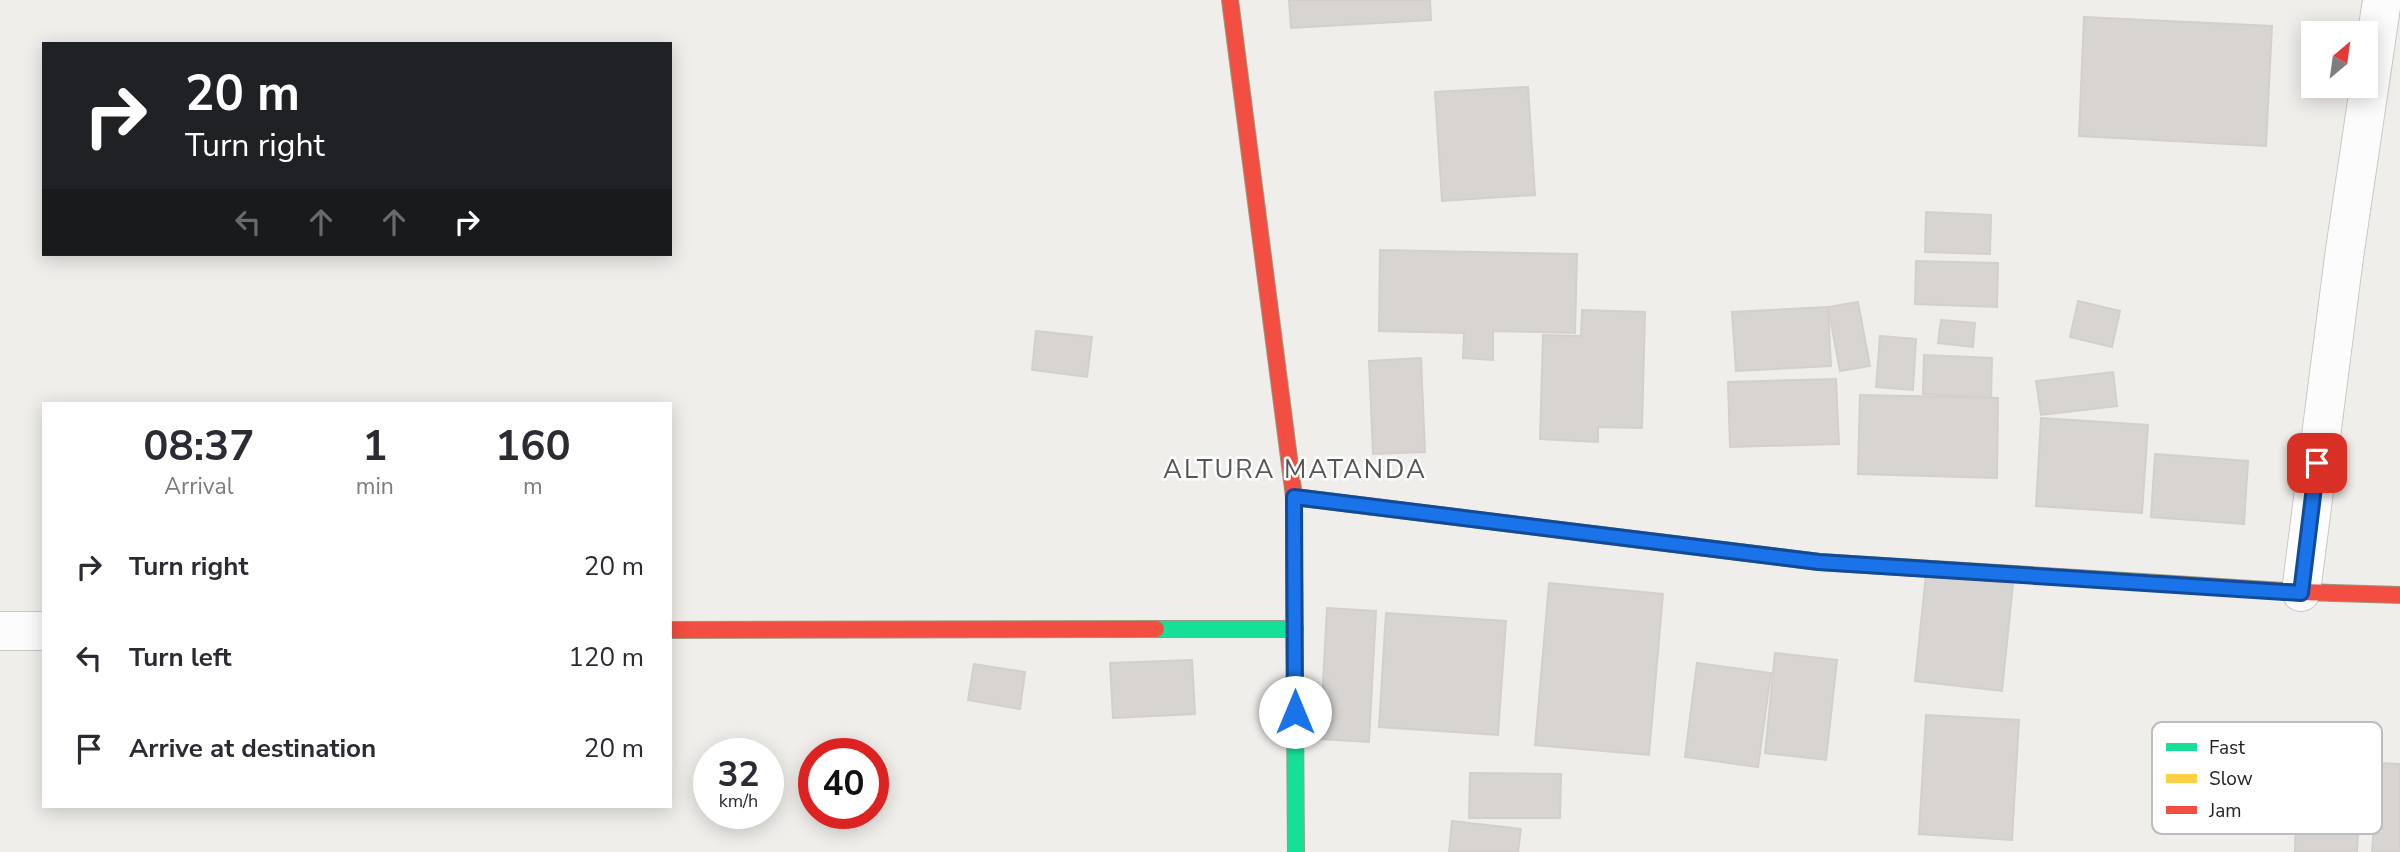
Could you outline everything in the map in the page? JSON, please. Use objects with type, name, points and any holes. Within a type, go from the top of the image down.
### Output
[{"type":"street","points":[[1230,0],[1294,497],[1296,852]]},
{"type":"street","points":[[2301,593],[2344,257],[2382,0]]},
{"type":"street","points":[[1294,497],[1819,562],[2301,593],[2400,596]]},
{"type":"street","points":[[672,630],[1295,629]]},
{"type":"street","points":[[0,631],[42,631]]},
{"type":"building","points":[[1289,0],[1430,0],[1431,20],[1291,28]]},
{"type":"building","points":[[2084,17],[2272,26],[2266,146],[2079,136]]},
{"type":"building","points":[[1528,87],[1535,195],[1442,201],[1435,92]]},
{"type":"building","points":[[1926,212],[1991,215],[1990,254],[1925,252]]},
{"type":"building","points":[[1380,250],[1577,254],[1575,333],[1493,331],[1493,360],[1463,358],[1464,333],[1379,331]]},
{"type":"building","points":[[1916,261],[1998,263],[1997,307],[1915,304]]},
{"type":"building","points":[[2078,301],[2120,311],[2112,347],[2070,337]]},
{"type":"building","points":[[1858,302],[1870,366],[1840,371],[1828,307]]},
{"type":"building","points":[[1828,307],[1831,366],[1736,371],[1732,312]]},
{"type":"building","points":[[1582,310],[1645,312],[1642,428],[1598,427],[1598,442],[1540,439],[1543,335],[1581,336]]},
{"type":"building","points":[[1941,320],[1975,323],[1973,347],[1938,343]]},
{"type":"building","points":[[1036,331],[1092,337],[1087,377],[1032,370]]},
{"type":"building","points":[[1880,336],[1916,339],[1913,390],[1876,387]]},
{"type":"building","points":[[1924,355],[1992,358],[1991,398],[1923,394]]},
{"type":"building","points":[[1421,358],[1425,452],[1373,454],[1369,361]]},
{"type":"building","points":[[2113,372],[2117,406],[2041,415],[2036,381]]},
{"type":"building","points":[[1836,379],[1839,444],[1730,447],[1728,382]]},
{"type":"building","points":[[1860,395],[1998,398],[1997,478],[1858,474]]},
{"type":"building","points":[[2041,418],[2148,425],[2142,513],[2036,506]]},
{"type":"building","points":[[2155,454],[2248,461],[2244,524],[2151,517]]},
{"type":"building","points":[[1926,574],[2013,584],[2002,691],[1915,681]]},
{"type":"building","points":[[1549,583],[1663,594],[1649,755],[1535,745]]},
{"type":"building","points":[[1327,608],[1376,611],[1369,742],[1320,739]]},
{"type":"building","points":[[1386,613],[1506,621],[1498,735],[1379,727]]},
{"type":"building","points":[[1775,653],[1837,660],[1826,760],[1765,753]]},
{"type":"building","points":[[1192,660],[1195,714],[1113,718],[1110,663]]},
{"type":"building","points":[[1697,663],[1771,673],[1758,767],[1685,757]]},
{"type":"building","points":[[974,664],[1025,672],[1020,709],[968,700]]},
{"type":"building","points":[[1926,715],[2019,720],[2012,840],[1919,834]]},
{"type":"building","points":[[2382,763],[2400,764],[2400,852],[2372,852],[2373,834],[2382,834]]},
{"type":"building","points":[[1470,773],[1561,774],[1560,818],[1469,818]]},
{"type":"building","points":[[1452,821],[1521,829],[1518,852],[1449,852]]},
{"type":"building","points":[[2295,834],[2358,834],[2357,852],[2295,852]]},
{"type":"traffic: fast","points":[[1294,497],[1633,539]]},
{"type":"traffic: fast","points":[[1294,575],[1296,852]]},
{"type":"traffic: fast","points":[[1156,629],[1295,629]]},
{"type":"traffic: slow","points":[[1633,539],[1819,562],[2158,583]]},
{"type":"traffic: jam","points":[[1230,0],[1294,497],[1294,575]]},
{"type":"traffic: jam","points":[[2158,583],[2400,595]]},
{"type":"traffic: jam","points":[[672,630],[1156,629]]},
{"type":"district","name":"ALTURA MATANDA","points":[[1295,469]]},
{"type":"route","points":[[1295,712],[1294,497],[1819,562],[2301,593],[2317,463]]}]
